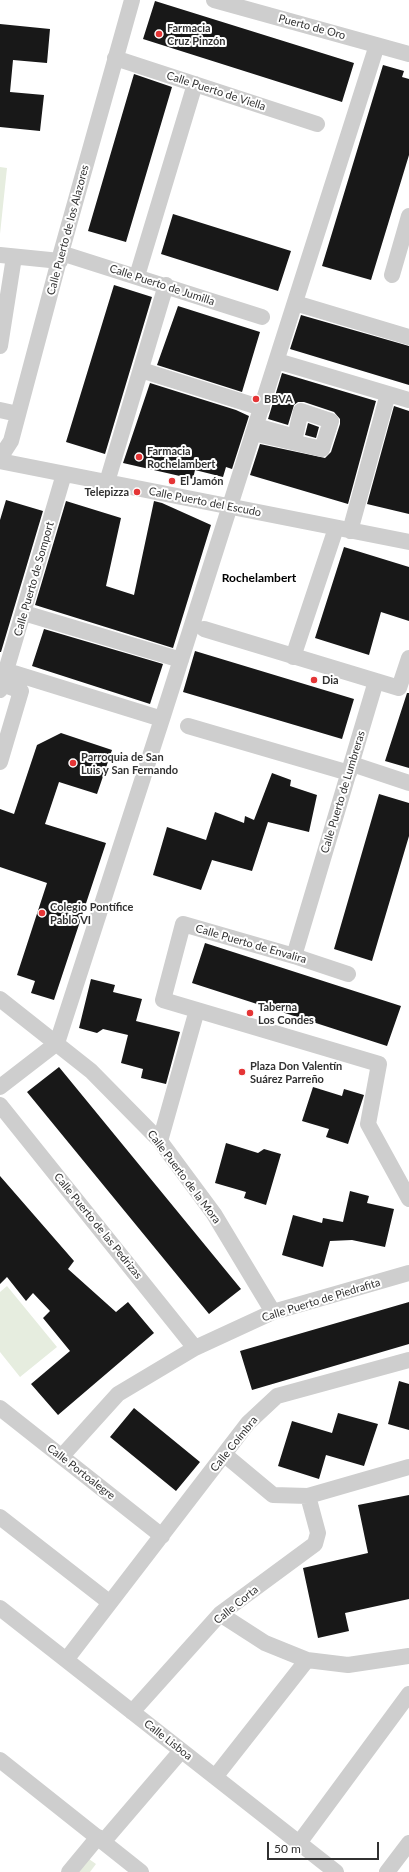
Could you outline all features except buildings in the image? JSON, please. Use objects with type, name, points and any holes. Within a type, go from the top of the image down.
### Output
[{"type":"street","name":"Calle Puerto de los Alazores","points":[[0,458],[11,441],[60,257],[132,0]]},
{"type":"street","name":"Puerto de Oro","points":[[214,0],[409,54]]},
{"type":"street","points":[[0,1087],[57,1043],[255,430],[377,45]]},
{"type":"street","name":"Calle Puerto de Viella","points":[[115,58],[317,124]]},
{"type":"street","points":[[137,276],[195,84]]},
{"type":"street","points":[[392,275],[409,216]]},
{"type":"street","points":[[0,346],[7,256]]},
{"type":"street","name":"Calle Puerto de Jumilla","points":[[7,256],[60,257],[137,276],[262,317]]},
{"type":"street","points":[[107,482],[166,286]]},
{"type":"street","points":[[295,303],[409,338]]},
{"type":"street","points":[[277,361],[409,400]]},
{"type":"street","points":[[141,370],[262,408]]},
{"type":"street","points":[[293,657],[343,529],[388,394]]},
{"type":"street","points":[[0,410],[18,414]]},
{"type":"street","name":"Calle Puerto del Escudo","points":[[0,461],[409,542]]},
{"type":"street","name":"Calle Puerto de Somport","points":[[3,682],[64,474]]},
{"type":"street","points":[[24,613],[181,660]]},
{"type":"street","points":[[204,629],[399,688],[409,658]]},
{"type":"street","name":"Calle Puerto de Lumbreras","points":[[294,956],[376,681]]},
{"type":"street","points":[[3,682],[162,719]]},
{"type":"street","points":[[0,762],[21,691],[3,682]]},
{"type":"street","points":[[188,726],[409,783]]},
{"type":"street","name":"Calle Puerto de Envalira","points":[[197,1010],[163,1000],[183,924],[294,956],[348,974]]},
{"type":"street","name":"Calle Puerto de la Mora","points":[[0,999],[92,1071],[160,1141],[214,1214],[273,1312]]},
{"type":"street","points":[[160,1141],[197,1010],[379,1064],[368,1124],[409,1199]]},
{"type":"street","name":"Calle Puerto de las Pedrizas","points":[[0,1105],[195,1348]]},
{"type":"street","name":"Calle Puerto de Piedrafita","points":[[62,1456],[118,1394],[195,1348],[273,1312],[409,1273]]},
{"type":"street","name":"Calle Coímbra","points":[[66,1660],[109,1602],[225,1455],[248,1423],[277,1396],[409,1360]]},
{"type":"street","name":"Calle Portoalegre","points":[[0,1408],[162,1536]]},
{"type":"street","points":[[225,1455],[273,1495],[308,1496],[409,1467]]},
{"type":"street","name":"Calle Corta","points":[[132,1712],[220,1614],[315,1544],[318,1533],[308,1496]]},
{"type":"street","points":[[0,1517],[109,1602]]},
{"type":"street","name":"Calle Lisboa","points":[[0,1608],[336,1872]]},
{"type":"street","points":[[220,1614],[265,1643],[307,1660],[348,1665],[409,1656]]},
{"type":"street","points":[[215,1777],[307,1660]]},
{"type":"street","points":[[299,1843],[409,1694]]},
{"type":"street","points":[[69,1872],[101,1840],[181,1751]]},
{"type":"street","points":[[0,1760],[141,1872]]},
{"type":"street","points":[[387,1872],[409,1843]]},
{"type":"shaded area","points":[[0,167],[7,168],[0,234]]},
{"type":"shaded area","points":[[7,1286],[57,1347],[20,1377],[0,1352],[0,1292]]},
{"type":"shaded area","points":[[89,1859],[96,1864],[90,1872],[79,1872]]},
{"type":"place","name":"Farmacia Cruz Pinzón","points":[[159,34]]},
{"type":"place","name":"BBVA","points":[[256,399]]},
{"type":"place","name":"Farmacia Rochelambert","points":[[139,457]]},
{"type":"place","name":"El Jamón","points":[[172,481]]},
{"type":"place","name":"Telepizza","points":[[137,492]]},
{"type":"place","name":"Dia","points":[[314,680]]},
{"type":"place","name":"Parroquia de San Luis y San Fernando","points":[[73,763]]},
{"type":"place","name":"Colegio Pontífice Pablo VI","points":[[42,913]]},
{"type":"place","name":"Taberna Los Condes","points":[[250,1013]]},
{"type":"place","name":"Plaza Don Valentín Suárez Parreño","points":[[242,1072]]},
{"type":"district","name":"Rochelambert","points":[[259,578]]}]
